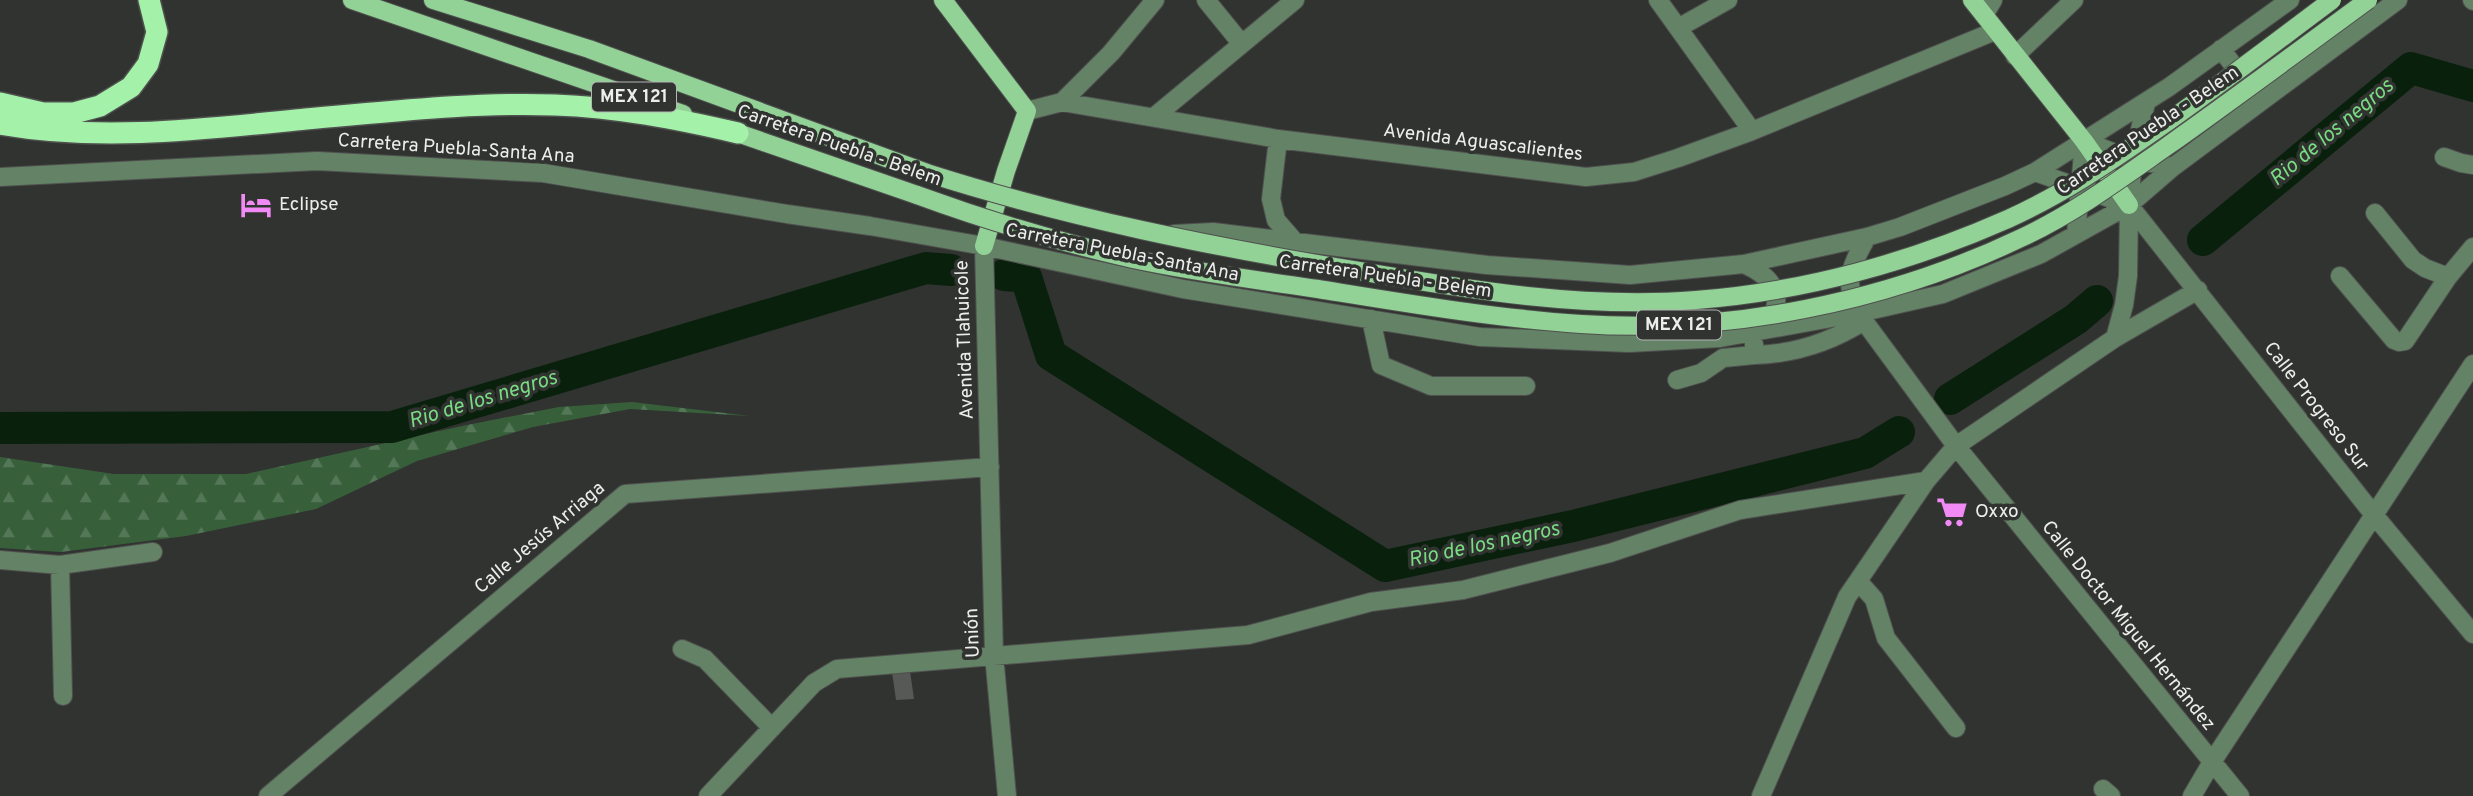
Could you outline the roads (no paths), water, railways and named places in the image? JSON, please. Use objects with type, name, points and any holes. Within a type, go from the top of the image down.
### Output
[{"type":"highway","points":[[0,103],[43,113],[74,113],[100,106],[131,87],[148,64],[157,32],[149,0]]},
{"type":"highway","points":[[0,124],[31,129],[109,133],[192,131],[463,107],[554,105],[643,113],[738,133]]},
{"type":"main road","name":"Carretera Puebla - Belem","points":[[352,0],[916,195],[1038,235],[1138,260],[1419,305],[1583,324],[1678,325],[1757,316],[1831,302],[1931,276],[2022,238],[2094,198],[2368,0]]},
{"type":"main road","name":"Carretera Puebla - Belem","points":[[433,0],[589,49],[926,173],[1006,198],[1164,235],[1387,276],[1529,296],[1618,301],[1696,300],[1775,289],[1850,273],[1936,249],[2012,217],[2092,174],[2204,96],[2332,0]]},
{"type":"main road","points":[[943,0],[1027,111]]},
{"type":"main road","points":[[1972,0],[1988,7],[1995,31],[2084,141],[2129,205]]},
{"type":"main road","name":"Avenida Tlahuicole","points":[[984,246],[1027,111]]},
{"type":"street","points":[[1062,102],[1111,53],[1155,0]]},
{"type":"street","points":[[1206,0],[1241,43]]},
{"type":"street","points":[[1154,117],[1295,0]]},
{"type":"street","points":[[1658,0],[1752,131]]},
{"type":"street","points":[[1678,28],[1728,0]]},
{"type":"street","points":[[2015,56],[2074,0]]},
{"type":"street","name":"Carretera Puebla - Belem","points":[[1164,235],[1213,232],[1487,265],[1630,275],[1744,264],[1867,237],[1932,216],[2035,172],[2146,103],[2290,0]]},
{"type":"street","name":"Carretera Puebla-Santa Ana","points":[[0,177],[317,161],[543,173],[984,246],[1182,289],[1480,337],[1629,343],[1720,338],[1861,317],[1943,294],[2041,254],[2129,205],[2174,167],[2398,0]]},
{"type":"street","name":"Avenida Aguascalientes","points":[[1027,111],[1062,102],[1278,139],[1586,177],[1634,172],[1678,158],[1752,131],[1995,31]]},
{"type":"street","points":[[2221,49],[2261,102]]},
{"type":"street","points":[[2115,338],[2128,276],[2133,160],[2146,103]]},
{"type":"street","points":[[1278,139],[1271,199],[1276,220],[1296,243]]},
{"type":"street","points":[[2076,234],[2084,141],[2133,160],[2174,167]]},
{"type":"street","points":[[2444,157],[2473,164]]},
{"type":"street","points":[[2035,172],[2129,205]]},
{"type":"street","name":"Calle Progreso Sur","points":[[2129,205],[2374,515],[2473,634]]},
{"type":"street","points":[[2375,213],[2413,260],[2448,277]]},
{"type":"street","points":[[1677,380],[1700,373],[1723,358],[1780,354],[1837,337],[1861,317],[1852,303],[1849,285],[1854,260],[1867,237]]},
{"type":"street","name":"Avenida Tlahuicole","points":[[984,246],[990,467]]},
{"type":"street","points":[[2340,276],[2394,340],[2405,341],[2448,277],[2473,247]]},
{"type":"street","points":[[1744,264],[1761,272],[1773,286],[1777,298],[1768,326],[1757,333],[1755,355]]},
{"type":"street","points":[[1761,796],[1847,597],[1926,481],[1956,446],[2115,338],[2198,290]]},
{"type":"street","name":"Calle Doctor Miguel Hernández","points":[[1861,317],[1956,446],[2240,796]]},
{"type":"street","points":[[1371,319],[1381,365],[1431,386],[1526,386]]},
{"type":"street","points":[[2192,796],[2473,364]]},
{"type":"street","name":"Unión","points":[[990,467],[994,655],[1007,796]]},
{"type":"street","name":"Calle Jesús Arriaga","points":[[268,796],[625,494],[990,467]]},
{"type":"street","points":[[708,796],[814,683],[837,669],[1248,635],[1371,602],[1463,590],[1597,556],[1740,510],[1926,481]]},
{"type":"street","points":[[0,560],[60,565],[153,552]]},
{"type":"street","points":[[60,565],[63,696]]},
{"type":"street","points":[[1858,580],[1874,599],[1886,638],[1956,728]]},
{"type":"street","points":[[682,649],[705,659],[772,728]]},
{"type":"waterway","name":"Rio de los negros","points":[[2203,240],[2411,68],[2473,86]]},
{"type":"waterway","name":"Rio de los negros","points":[[0,428],[392,427],[926,268],[951,270]]},
{"type":"waterway","name":"Rio de los negros","points":[[1004,275],[1026,277],[1051,355],[1385,566],[1573,526],[1865,453],[1899,432]]},
{"type":"waterway","name":"Rio de los negros","points":[[1950,399],[2076,319],[2097,301]]},
{"type":"place","name":"Eclipse","points":[[256,205]]},
{"type":"place","name":"Oxxo","points":[[1952,512]]}]
